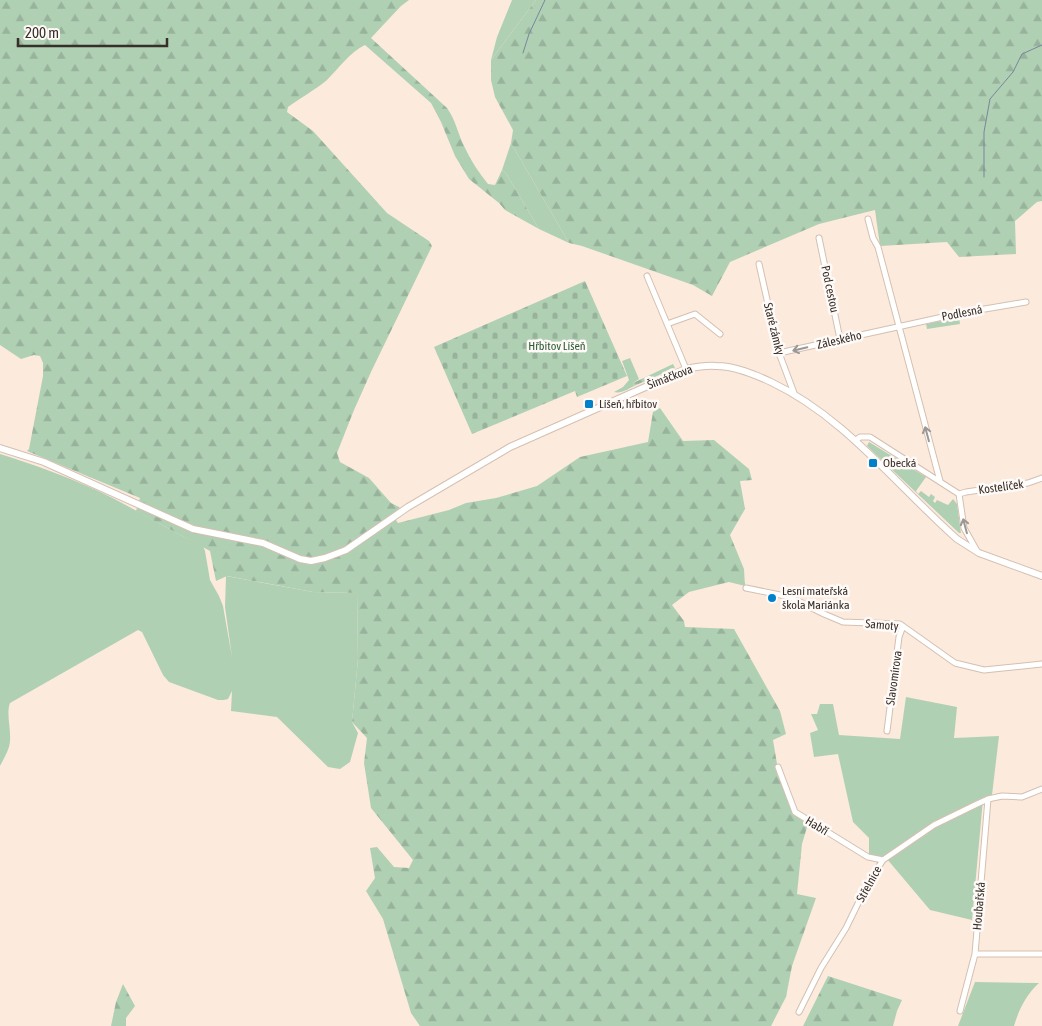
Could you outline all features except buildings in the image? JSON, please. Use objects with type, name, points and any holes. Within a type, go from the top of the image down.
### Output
[{"type":"street","points":[[868,219],[873,238],[878,247],[940,481]]},
{"type":"street","name":"Pod cestou","points":[[819,238],[840,340]]},
{"type":"street","name":"Staré zámky","points":[[759,264],[779,354],[794,393]]},
{"type":"street","points":[[647,276],[686,369]]},
{"type":"street","name":"Podlesná","points":[[899,326],[1026,302]]},
{"type":"street","points":[[668,324],[695,314],[720,334]]},
{"type":"street","name":"Záleského","points":[[779,354],[899,326]]},
{"type":"street","name":"Šimáčkova","points":[[0,448],[44,462],[193,529],[262,543],[300,559],[311,561],[346,550],[402,511],[510,447],[686,369],[718,366],[738,369],[757,375],[794,393],[834,421],[957,539],[979,553],[1042,576]]},
{"type":"street","points":[[855,441],[860,437],[870,437],[959,494],[964,528],[979,553]]},
{"type":"street","name":"Kostelíček","points":[[959,494],[1028,483],[1042,478]]},
{"type":"street","name":"Samoty","points":[[746,588],[790,597],[843,622],[900,624],[955,663],[984,670],[1042,664]]},
{"type":"street","name":"Slavomírova","points":[[887,731],[899,637],[903,626]]},
{"type":"street","name":"Habří","points":[[778,767],[795,812],[868,857],[882,860]]},
{"type":"street","name":"Střelnice","points":[[799,1012],[821,968],[846,928],[882,860],[934,825],[988,799],[1002,796],[1022,797],[1042,790]]},
{"type":"street","name":"Houbařská","points":[[960,1011],[975,954],[988,799]]},
{"type":"street","points":[[975,954],[1042,954]]},
{"type":"green space","points":[[0,0],[409,0],[371,38],[447,108],[453,117],[470,158],[488,184],[495,185],[502,170],[506,173],[539,229],[505,210],[469,179],[455,156],[431,103],[365,45],[350,56],[327,80],[288,107],[287,112],[313,131],[387,213],[429,241],[432,246],[354,410],[337,453],[340,462],[369,478],[391,503],[400,508],[392,514],[398,523],[449,510],[466,503],[496,498],[537,486],[580,457],[648,442],[653,412],[660,408],[683,441],[714,440],[749,469],[752,480],[740,481],[745,509],[730,535],[744,569],[745,586],[729,582],[689,592],[672,605],[684,621],[685,627],[734,629],[780,711],[786,734],[773,740],[777,774],[787,794],[793,814],[808,824],[802,844],[797,894],[816,898],[792,966],[786,997],[771,1026],[420,1026],[411,1013],[383,919],[366,891],[375,878],[370,848],[377,847],[394,867],[409,868],[413,860],[371,808],[364,763],[367,738],[352,722],[358,659],[357,593],[313,592],[227,576],[216,581],[210,551],[136,511],[140,498],[27,451],[29,449],[43,376],[43,363],[40,356],[34,355],[21,359],[0,345]]},
{"type":"green space","points":[[512,0],[536,0],[491,60],[497,37]]},
{"type":"green space","points":[[536,0],[1042,0],[1042,201],[1037,202],[1015,221],[1016,254],[959,257],[947,242],[880,246],[875,210],[819,224],[730,262],[712,296],[693,285],[569,243],[511,143],[513,130],[495,97],[491,80],[491,60]]},
{"type":"green space","points":[[511,143],[569,243],[539,229],[506,173],[502,170]]},
{"type":"green space","name":"Hřbitov Líšeň","points":[[585,281],[627,376],[577,397],[575,391],[472,434],[434,347]]},
{"type":"green space","points":[[959,317],[960,324],[927,329],[926,324]]},
{"type":"green space","points":[[630,358],[639,379],[633,383],[634,386],[622,392],[614,392],[623,387],[629,380],[622,361]]},
{"type":"green space","points":[[673,364],[675,368],[634,386],[633,383]]},
{"type":"green space","points":[[869,442],[926,477],[916,491],[918,494],[921,491],[929,497],[931,494],[935,497],[933,501],[935,503],[937,500],[948,505],[953,499],[957,504],[961,533],[959,533],[867,446]]},
{"type":"green space","points":[[0,454],[94,489],[203,546],[210,580],[223,606],[232,657],[225,607],[226,576],[313,592],[357,593],[358,659],[352,722],[358,733],[350,762],[340,769],[328,767],[277,717],[231,711],[232,691],[228,699],[218,700],[169,682],[163,675],[142,632],[138,630],[10,703],[8,711],[10,743],[0,766]]},
{"type":"green space","points":[[906,697],[957,707],[954,738],[999,736],[992,795],[983,799],[972,920],[930,910],[887,859],[869,855],[869,838],[853,822],[838,754],[814,757],[810,733],[818,730],[811,714],[817,714],[820,704],[833,704],[839,735],[900,739]]},
{"type":"green space","points":[[828,976],[902,1000],[893,1026],[803,1026]]},
{"type":"green space","points":[[975,982],[1039,983],[1030,992],[1014,1026],[958,1026]]},
{"type":"green space","points":[[123,984],[135,1006],[126,1018],[126,1026],[111,1026],[116,1002]]},
{"type":"waterway","points":[[523,53],[529,34],[545,0]]},
{"type":"waterway","points":[[984,177],[984,132],[990,99],[1013,72],[1022,54],[1042,45]]},
{"type":"place","name":"Líšeň, hřbitov","points":[[589,404]]},
{"type":"place","name":"Obecká","points":[[873,463]]},
{"type":"place","name":"Lesní mateřská škola Mariánka","points":[[772,598]]}]
